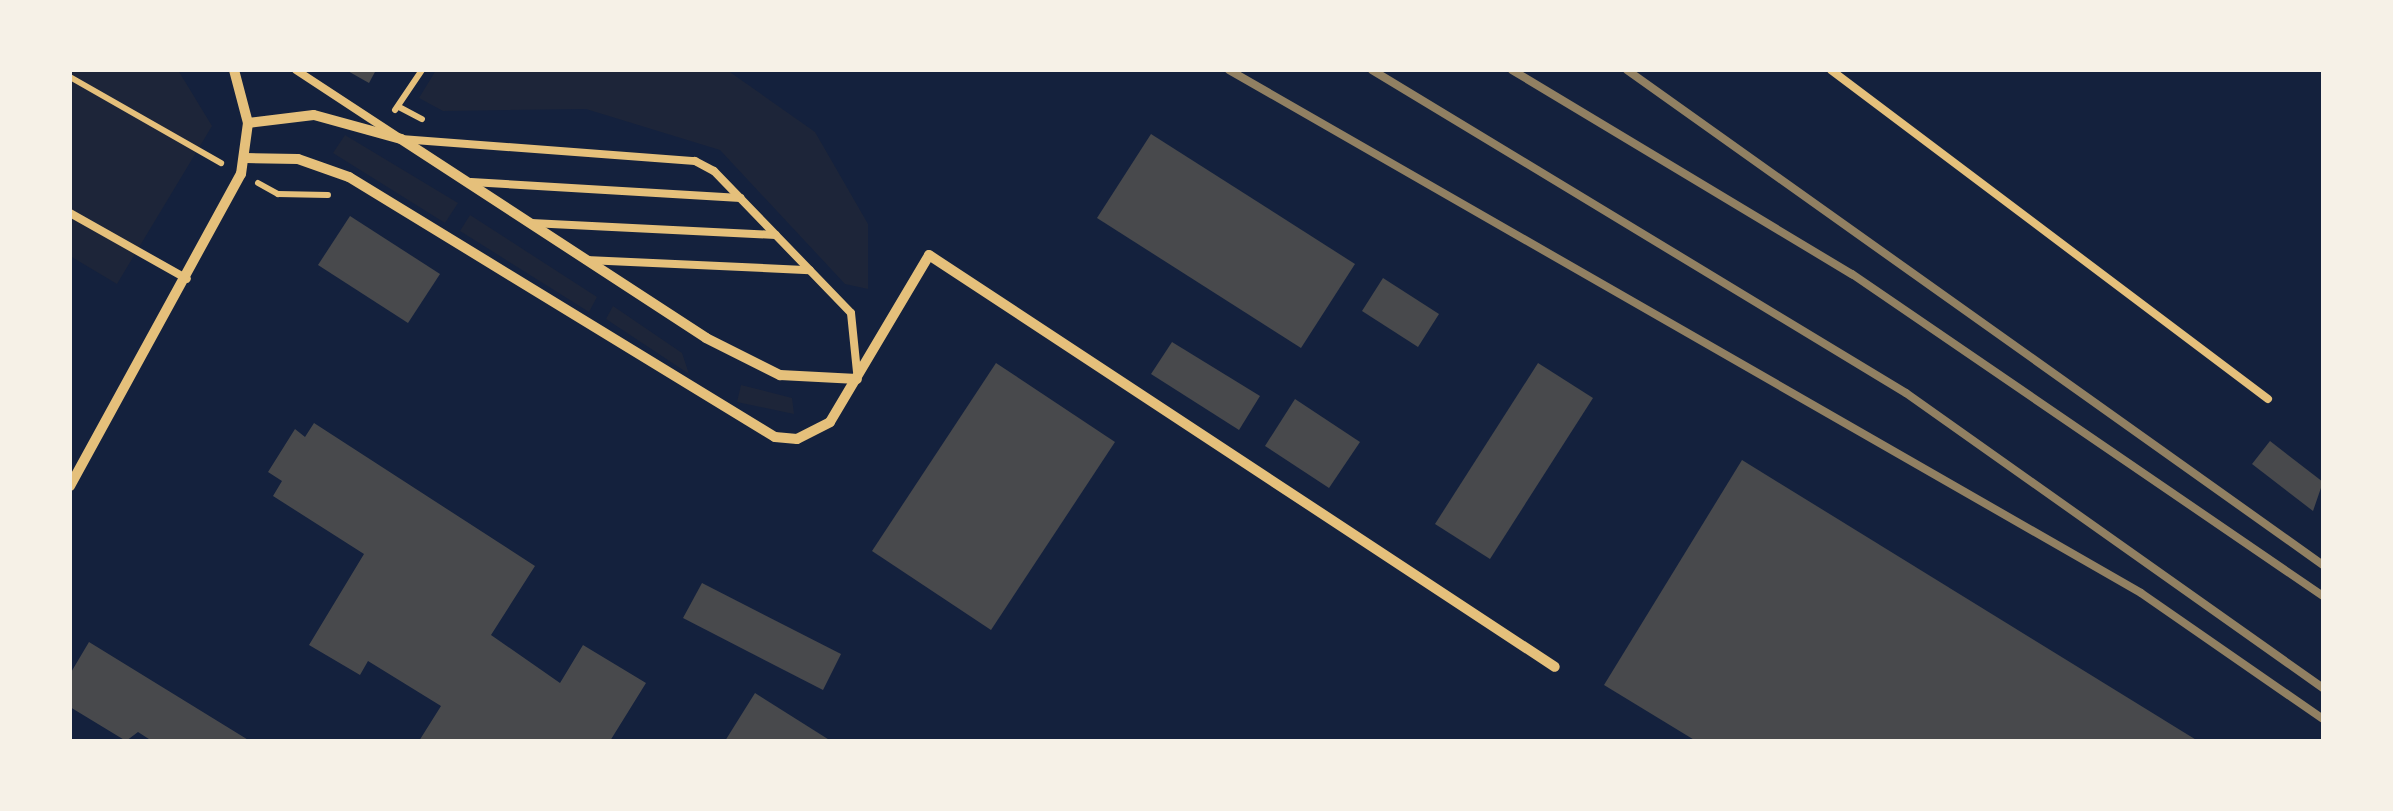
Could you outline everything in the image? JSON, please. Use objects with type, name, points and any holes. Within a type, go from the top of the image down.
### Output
[{"type":"street","points":[[70,483],[187,279],[246,158],[248,123],[234,70]]},
{"type":"street","points":[[248,123],[314,115],[401,139],[586,260],[780,375],[857,379]]},
{"type":"street","points":[[246,158],[298,159],[349,176],[775,438],[815,433],[857,379],[929,255],[1555,667]]},
{"type":"lane","points":[[296,70],[401,139],[695,161],[741,198],[851,313],[857,379]]},
{"type":"lane","points":[[1830,70],[2268,398]]},
{"type":"lane","points":[[468,182],[741,198]]},
{"type":"lane","points":[[70,213],[187,279]]},
{"type":"lane","points":[[530,223],[776,235]]},
{"type":"lane","points":[[586,260],[810,270]]},
{"type":"shaded area","points":[[70,70],[178,70],[212,126],[117,284],[70,256]]},
{"type":"shaded area","points":[[436,70],[727,70],[815,132],[868,224],[868,289],[845,284],[720,150],[586,109],[443,111],[419,98]]},
{"type":"shaded area","points":[[345,135],[458,203],[445,223],[333,153]]},
{"type":"shaded area","points":[[470,215],[597,297],[589,312],[460,231]]},
{"type":"shaded area","points":[[613,306],[682,353],[689,374],[606,319]]},
{"type":"shaded area","points":[[741,385],[792,398],[794,414],[737,402]]},
{"type":"building","points":[[346,70],[376,70],[369,83]]},
{"type":"building","points":[[1151,134],[1355,264],[1301,348],[1097,218]]},
{"type":"building","points":[[350,216],[440,274],[408,323],[318,265]]},
{"type":"building","points":[[1383,278],[1439,314],[1418,347],[1362,311]]},
{"type":"building","points":[[1172,342],[1260,396],[1239,430],[1151,374]]},
{"type":"building","points":[[996,363],[1115,442],[991,630],[872,551]]},
{"type":"building","points":[[1538,363],[1593,398],[1490,559],[1435,524]]},
{"type":"building","points":[[1295,399],[1360,442],[1329,488],[1265,446]]},
{"type":"building","points":[[314,423],[535,566],[491,635],[560,683],[583,645],[646,683],[610,741],[419,741],[441,706],[368,661],[360,675],[309,645],[364,554],[273,496],[282,481],[268,472],[295,429],[305,437]]},
{"type":"building","points":[[2270,441],[2323,482],[2313,511],[2252,464]]},
{"type":"building","points":[[1742,460],[2198,741],[1696,741],[1604,685]]},
{"type":"building","points":[[702,583],[841,654],[823,690],[683,618]]},
{"type":"building","points":[[89,642],[250,741],[152,741],[138,732],[126,741],[70,707],[70,674]]},
{"type":"building","points":[[755,693],[831,741],[725,741]]},
{"type":"railway","points":[[1229,70],[2141,593],[2323,719]]},
{"type":"railway","points":[[1372,70],[1906,393],[2323,688]]},
{"type":"railway","points":[[1512,70],[1852,274],[2323,596]]},
{"type":"railway","points":[[1627,70],[2323,565]]}]
